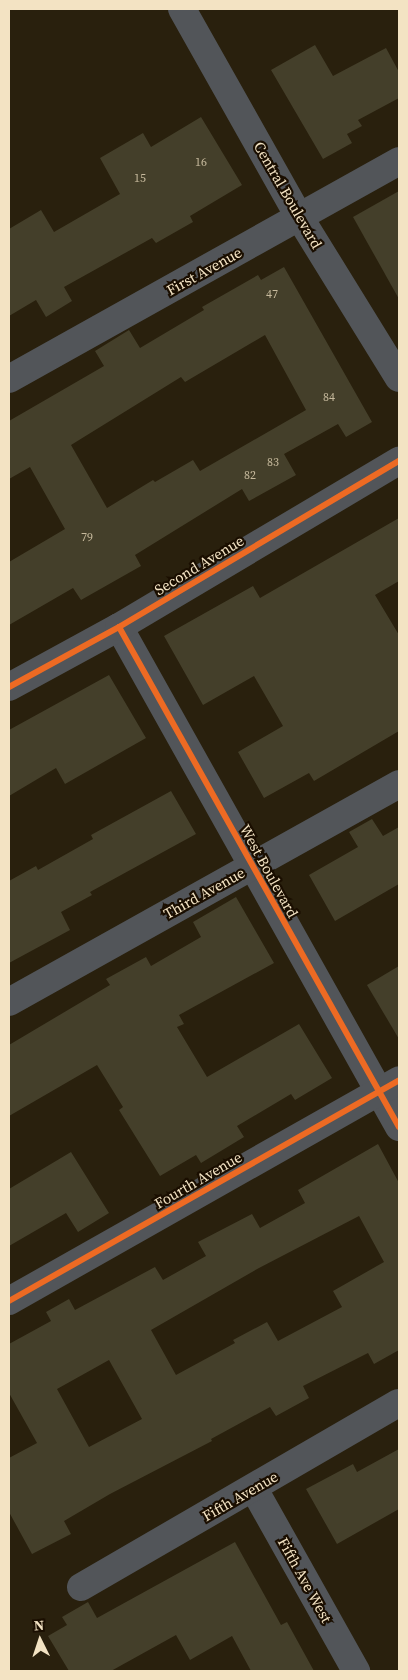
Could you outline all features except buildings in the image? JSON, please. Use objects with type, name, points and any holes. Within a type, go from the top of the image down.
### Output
[{"type":"street","name":"Central Boulevard","points":[[182,9],[300,218],[399,378]]},
{"type":"street","name":"First Avenue","points":[[9,379],[399,162]]},
{"type":"street","name":"Second Avenue","points":[[9,687],[119,627],[399,461]]},
{"type":"street","name":"West Boulevard","points":[[119,627],[252,866],[390,1085],[399,1127]]},
{"type":"street","name":"Third Avenue","points":[[9,1002],[399,784]]},
{"type":"street","name":"Fourth Avenue","points":[[9,1301],[390,1085]]},
{"type":"street","name":"Fifth Avenue","points":[[81,1587],[254,1489],[399,1403]]},
{"type":"street","name":"Fifth Ave West","points":[[254,1489],[356,1671]]},
{"type":"cycle path","points":[[9,687],[119,627],[399,461]]},
{"type":"cycle path","points":[[119,627],[399,1127]]},
{"type":"cycle path","points":[[9,1301],[399,1080]]}]
